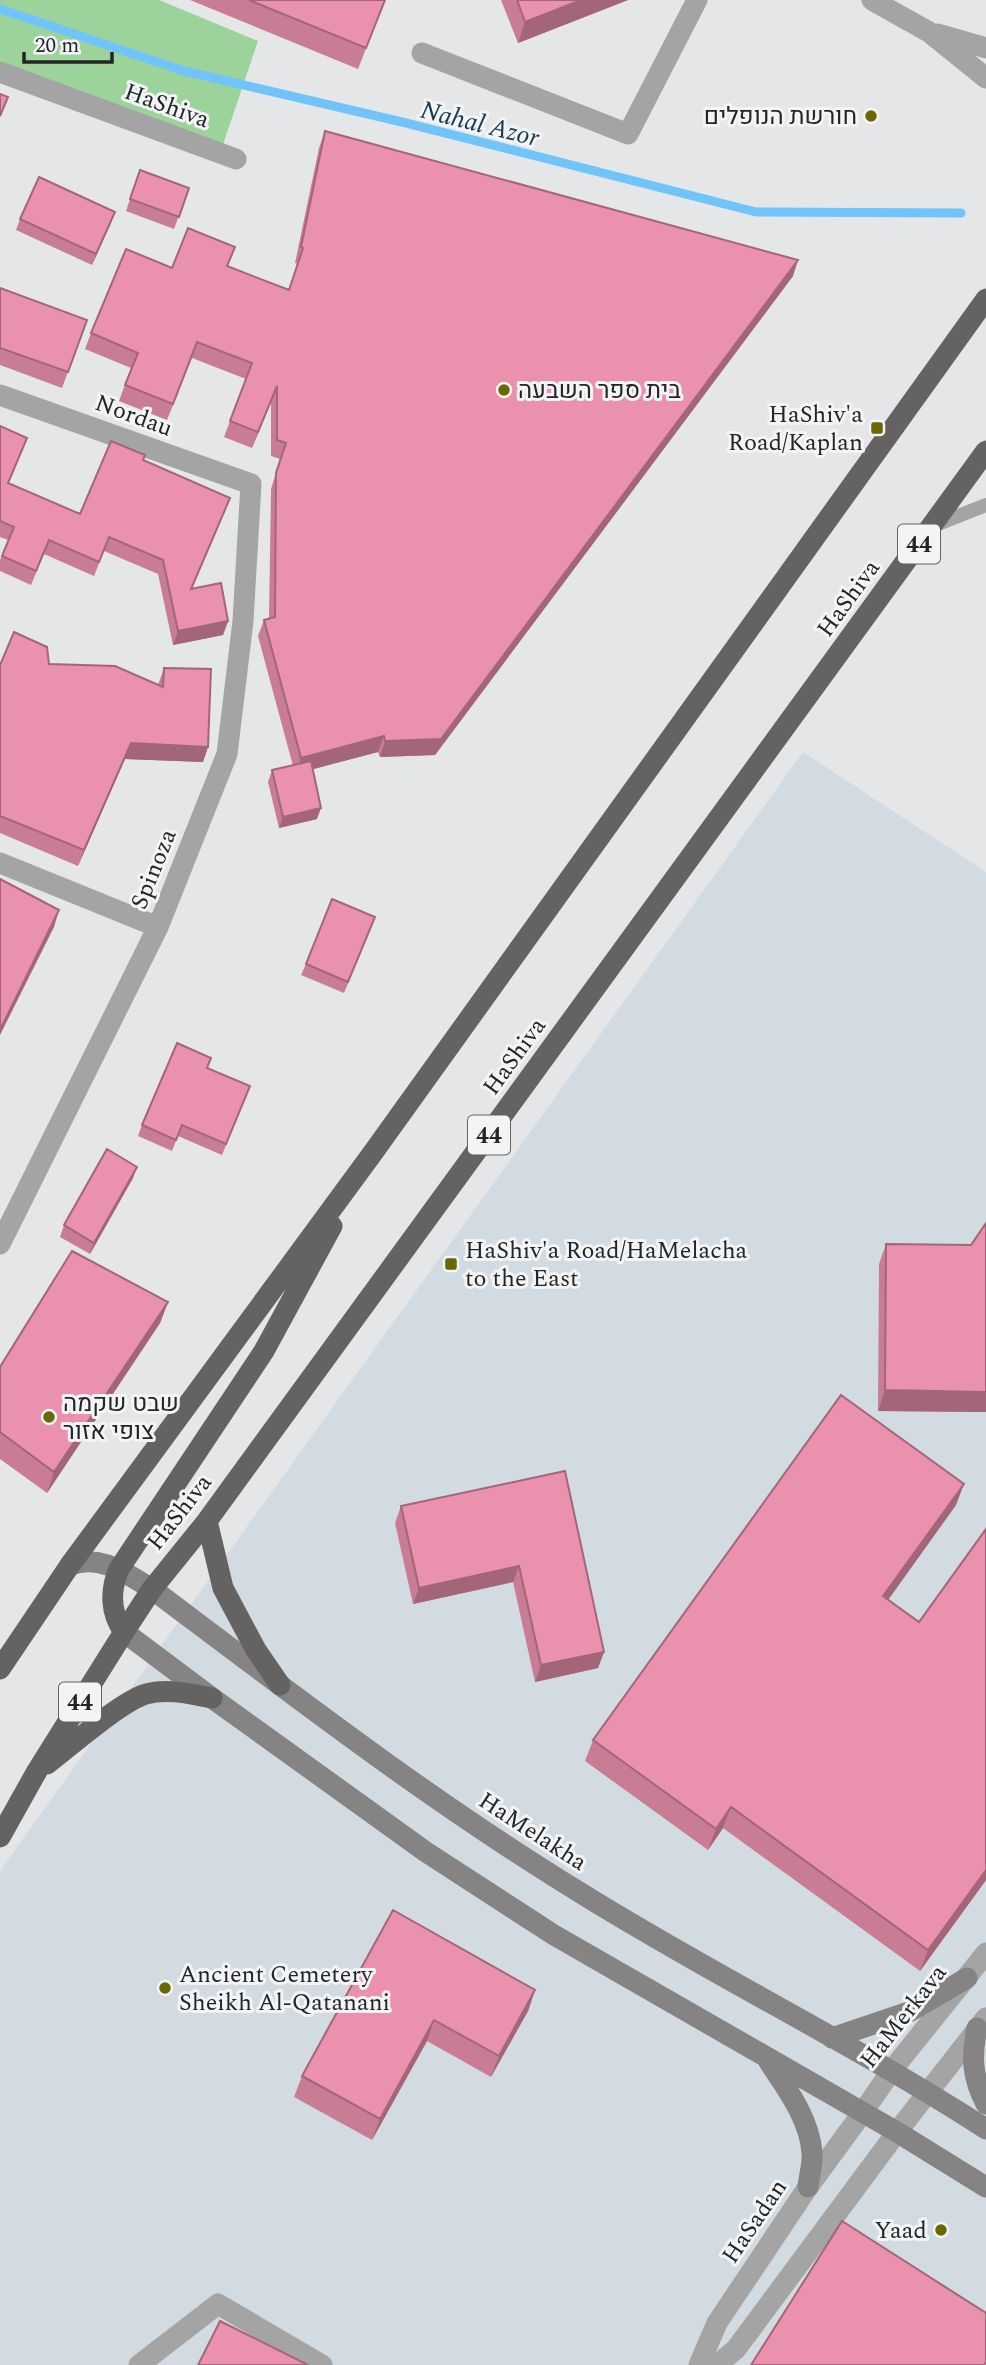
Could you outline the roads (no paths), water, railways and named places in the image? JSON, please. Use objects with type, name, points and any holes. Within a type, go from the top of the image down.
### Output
[{"type":"highway","points":[[0,1669],[70,1565],[372,1154],[986,299]]},
{"type":"highway","name":"HaShiva","points":[[0,1837],[37,1771],[152,1589],[207,1521],[986,451]]},
{"type":"highway","points":[[124,1632],[114,1612],[113,1583],[119,1569],[264,1351],[372,1154]]},
{"type":"highway","points":[[207,1521],[223,1588],[256,1650],[280,1685]]},
{"type":"highway","points":[[37,1771],[127,1704],[145,1694],[187,1693],[212,1698]]},
{"type":"main road","name":"HaMelakha","points":[[70,1565],[83,1561],[107,1563],[152,1589],[447,1807],[584,1896],[892,2070],[986,2129]]},
{"type":"main road","points":[[124,1632],[426,1852],[519,1913],[986,2186]]},
{"type":"main road","points":[[832,2038],[909,2012],[967,1978]]},
{"type":"main road","points":[[982,2023],[972,2051],[972,2069],[986,2104]]},
{"type":"main road","points":[[766,2058],[797,2107],[808,2132],[813,2154],[808,2187]]},
{"type":"street","points":[[422,53],[628,134],[697,0]]},
{"type":"street","points":[[872,0],[929,32],[986,78]]},
{"type":"street","points":[[929,32],[986,48]]},
{"type":"street","name":"HaShiva","points":[[0,72],[236,159]]},
{"type":"street","name":"Nordau","points":[[0,395],[251,484]]},
{"type":"street","name":"Spinoza","points":[[0,1244],[158,927],[228,754],[243,621],[251,484]]},
{"type":"street","points":[[0,863],[158,927]]},
{"type":"street","name":"HaMerkava","points":[[863,2112],[892,2070],[986,1954]]},
{"type":"street","points":[[717,2365],[736,2349],[897,2132],[982,2023]]},
{"type":"street","name":"HaSadan","points":[[699,2365],[717,2323],[808,2187],[863,2112]]},
{"type":"street","points":[[139,2365],[218,2304],[322,2365]]},
{"type":"lane","points":[[932,526],[986,505]]},
{"type":"waterway","name":"Nahal Azor","points":[[0,9],[184,71],[402,122],[756,212],[961,213]]},
{"type":"place","name":"חורשת הנופלים","points":[[871,116]]},
{"type":"place","name":"בית ספר השבעה","points":[[504,390]]},
{"type":"place","name":"HaShiv'a Road/Kaplan","points":[[877,428]]},
{"type":"place","name":"HaShiv'a Road/HaMelacha to the East","points":[[451,1264]]},
{"type":"place","name":"שבט שקמה צופי אזור","points":[[49,1417]]},
{"type":"place","name":"Ancient Cemetery Sheikh Al-Qatanani","points":[[165,1988]]},
{"type":"place","name":"Yaad","points":[[941,2230]]}]
